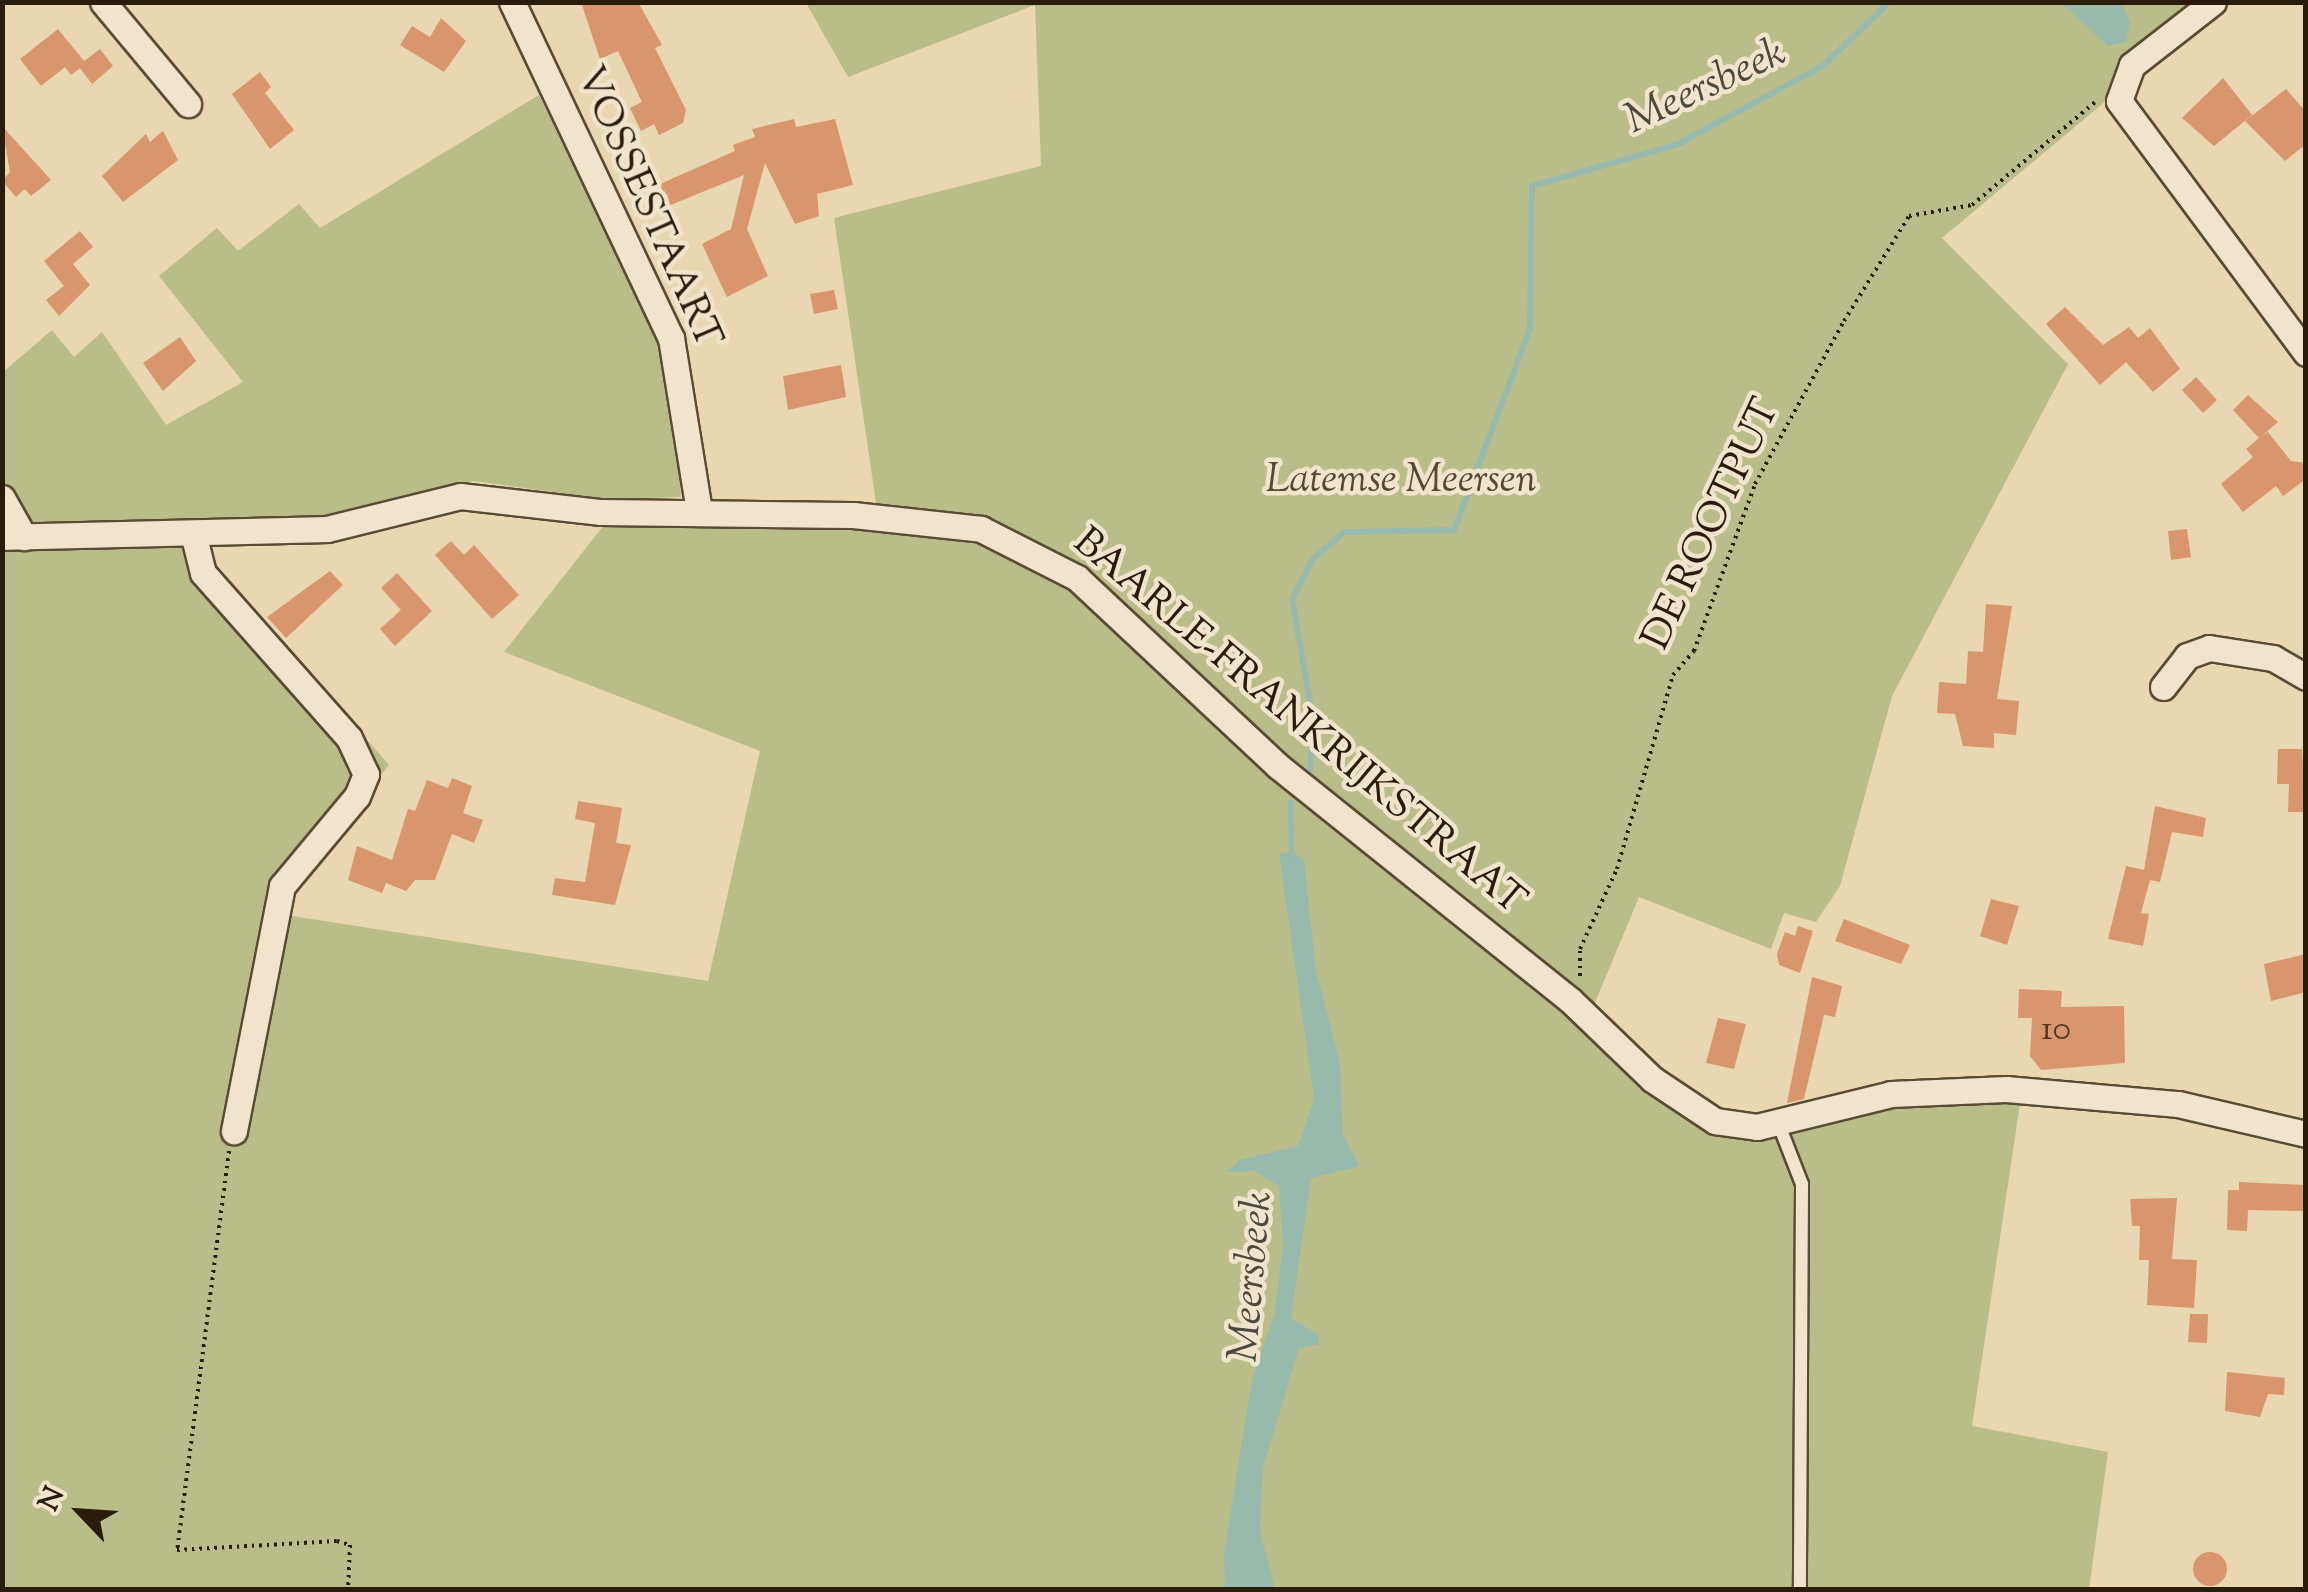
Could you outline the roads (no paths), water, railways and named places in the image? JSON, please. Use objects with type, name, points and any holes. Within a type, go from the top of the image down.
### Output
[{"type":"street","points":[[103,2],[188,104]]},
{"type":"street","name":"VOSSESTAART","points":[[512,2],[671,338],[700,510]]},
{"type":"street","points":[[2213,2],[2132,66],[2117,90],[2123,110],[2306,353]]},
{"type":"street","name":"BAARLE-FRANKRIJKSTRAAT","points":[[13,537],[327,529],[460,496],[601,512],[700,510],[920,518],[1031,548],[1098,596],[1301,786],[1570,1000],[1699,1112],[1736,1126],[1779,1124],[1891,1094],[2006,1089],[2178,1104],[2306,1134]]},
{"type":"street","points":[[2,498],[13,537]]},
{"type":"street","points":[[193,533],[203,573],[349,738],[366,774],[357,796],[282,886],[234,1132]]},
{"type":"street","points":[[2163,687],[2187,656],[2210,648],[2273,658],[2306,677]]},
{"type":"lane","points":[[1779,1124],[1802,1184],[1800,1590]]},
{"type":"waterway","name":"Meersbeek","points":[[1310,769],[1313,719],[1292,599],[1313,559],[1344,532],[1454,530],[1530,329],[1532,186],[1678,144],[1824,65],[1889,2]]},
{"type":"waterway","name":"Meersbeek","points":[[1291,803],[1292,859]]},
{"type":"park label","name":"Latemse Meersen","points":[[1401,482]]}]
